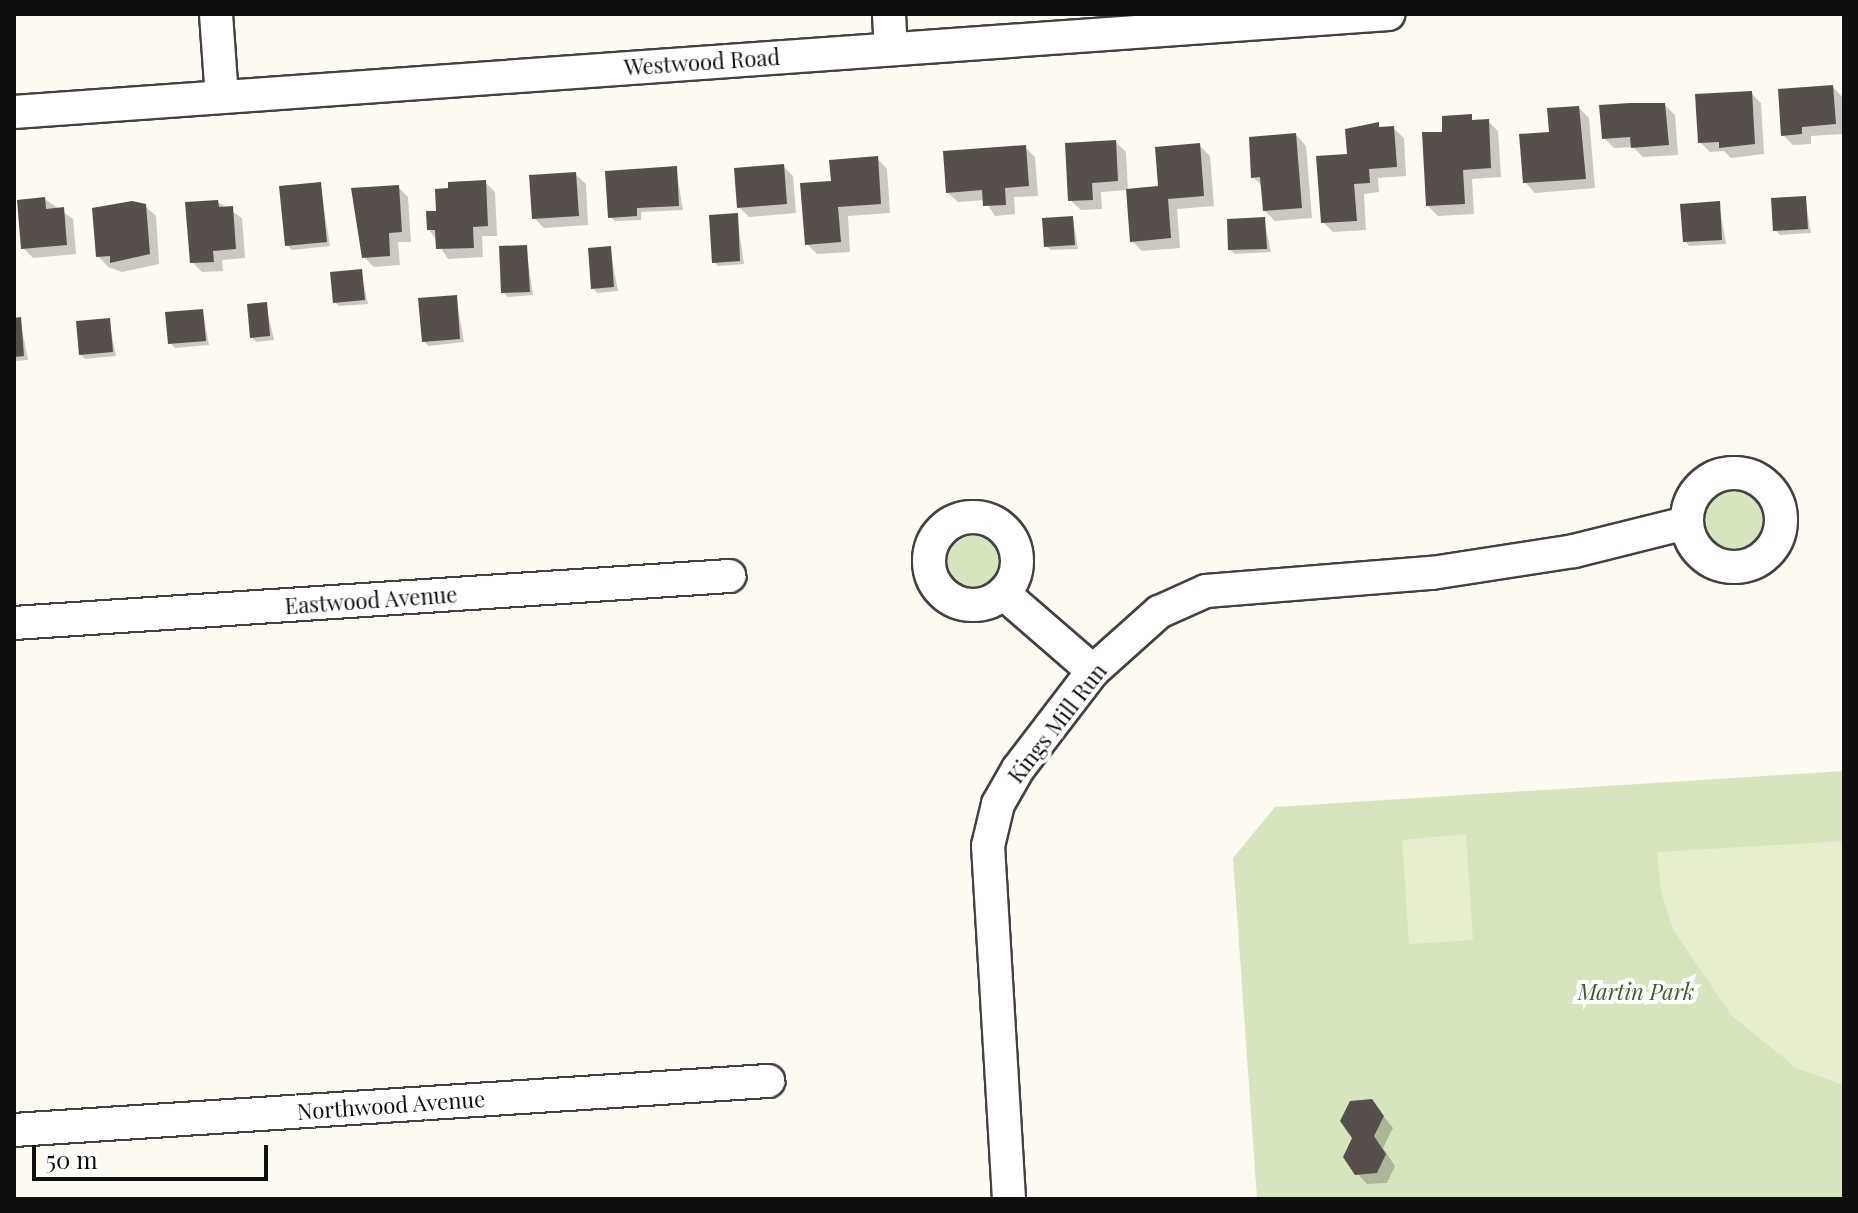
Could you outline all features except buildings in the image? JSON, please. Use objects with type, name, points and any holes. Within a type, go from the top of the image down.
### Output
[{"type":"street","points":[[216,14],[222,97]]},
{"type":"street","points":[[889,14],[891,48]]},
{"type":"street","name":"Westwood Road","points":[[14,112],[1389,14]]},
{"type":"street","name":"Kings Mill Run","points":[[1009,1199],[988,846],[998,804],[1018,769],[1093,671],[1159,612],[1206,591],[1432,573],[1574,551],[1686,523]]},
{"type":"street","name":"Eastwood Avenue","points":[[14,623],[729,576]]},
{"type":"street","points":[[1003,593],[1093,671]]},
{"type":"street","name":"Northwood Avenue","points":[[14,1130],[768,1081]]},
{"type":"green space","points":[[1734,489],[1746,491],[1755,498],[1762,507],[1762,531],[1755,540],[1746,547],[1734,549],[1722,547],[1713,540],[1706,531],[1704,519],[1706,507],[1713,498],[1722,491]]},
{"type":"green space","points":[[974,534],[986,536],[995,543],[1002,552],[1002,576],[995,585],[986,592],[974,594],[962,592],[953,585],[946,576],[944,564],[946,552],[953,543],[962,536]]},
{"type":"green space","name":"Martin Park","points":[[1844,771],[1844,1199],[1257,1199],[1233,858],[1275,807]]},
{"type":"green space","points":[[1466,834],[1473,940],[1409,944],[1402,840]]},
{"type":"green space","points":[[1844,841],[1844,1085],[1796,1068],[1731,1015],[1673,929],[1661,891],[1657,852]]}]
